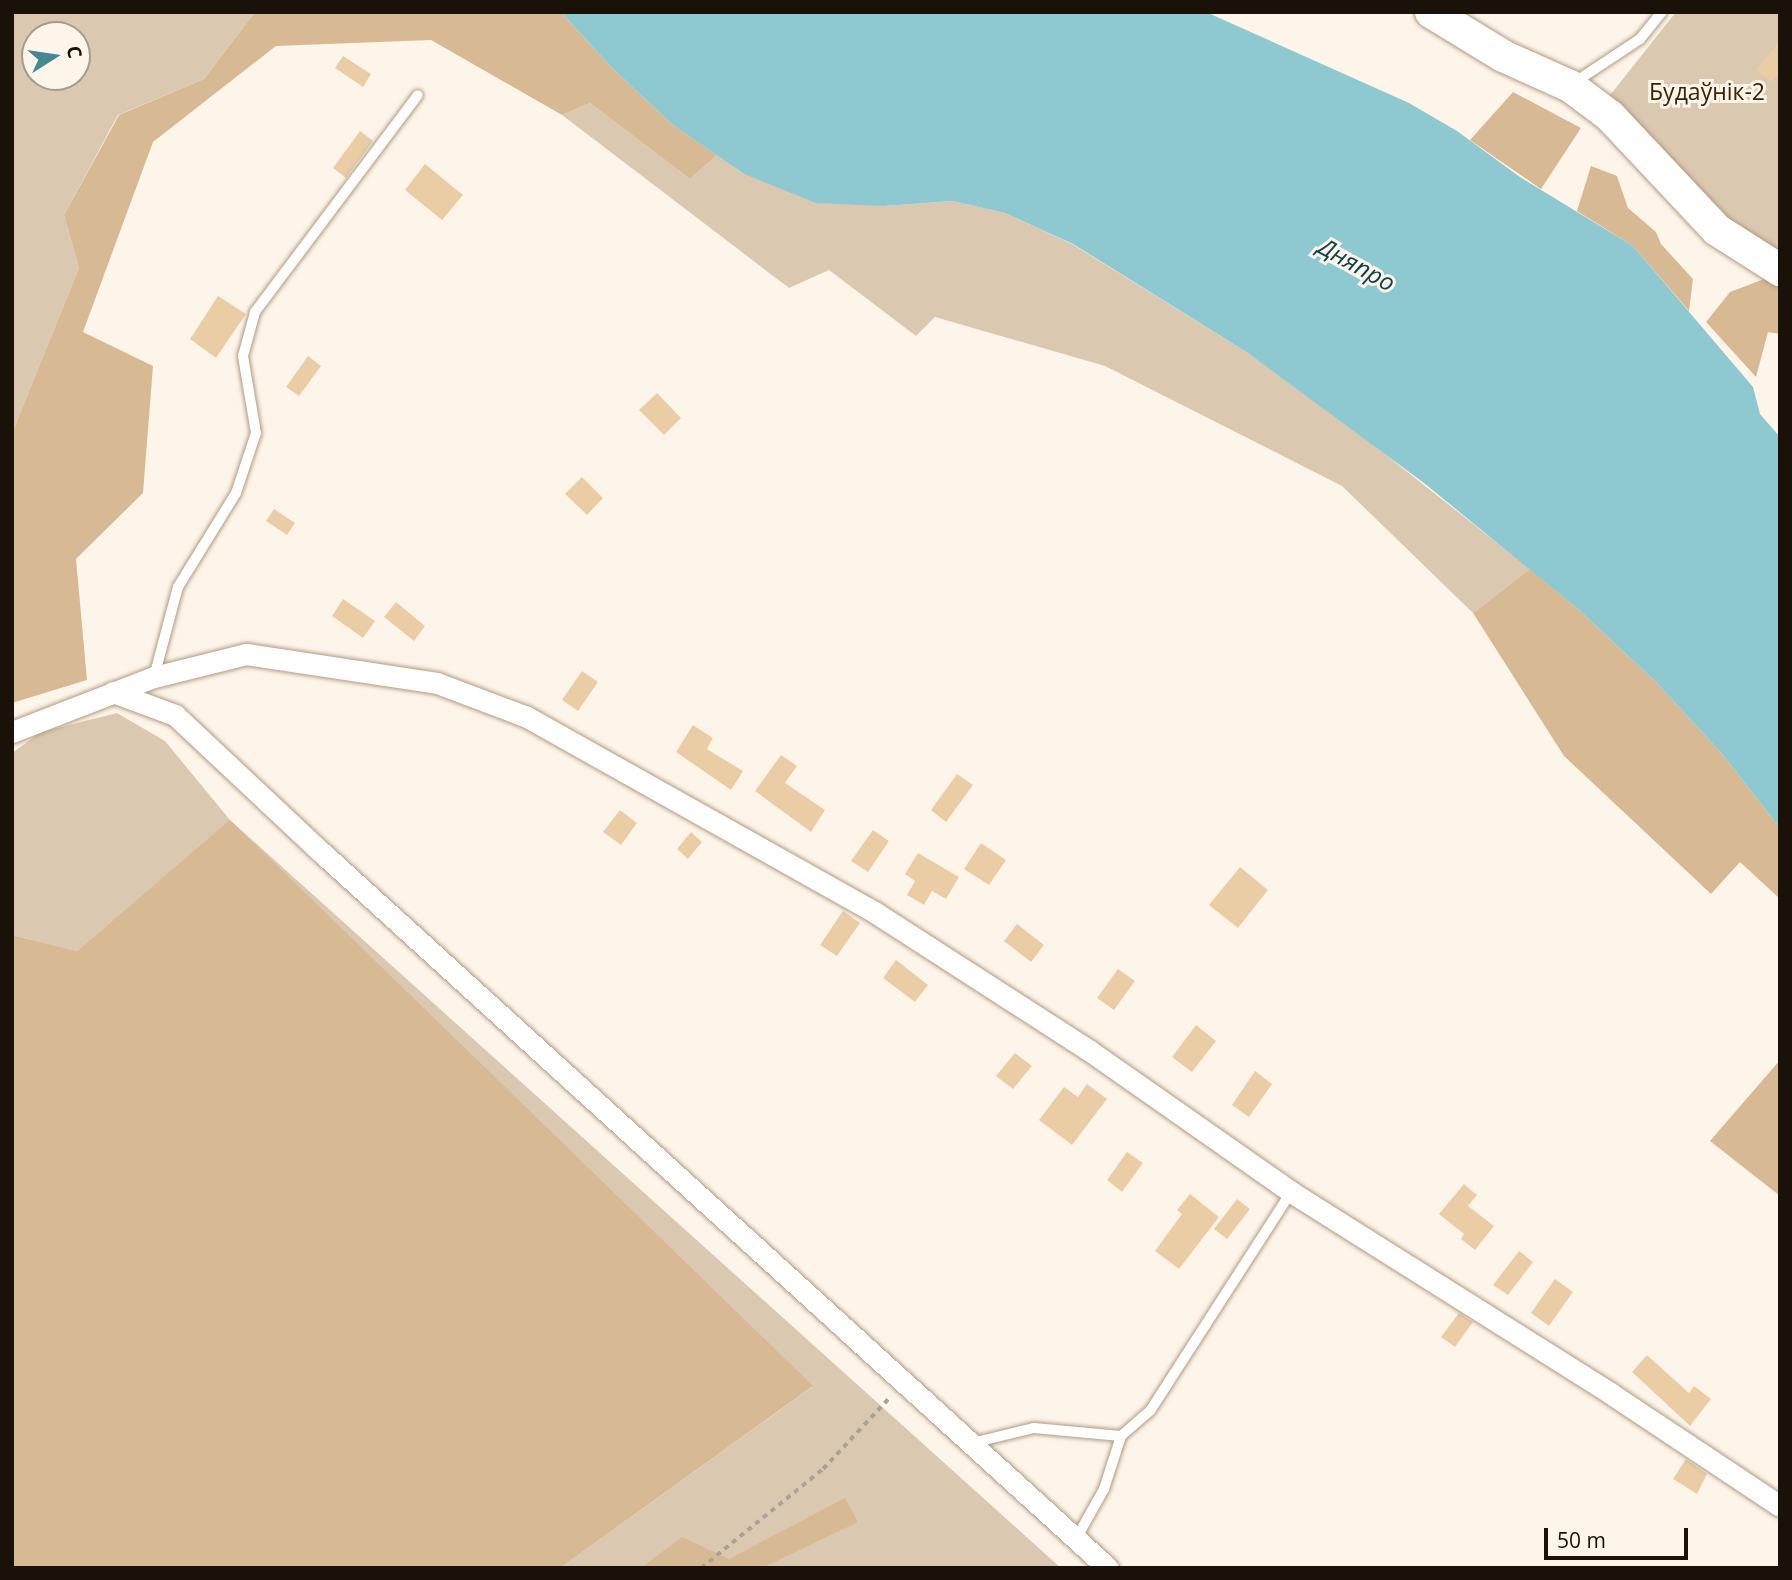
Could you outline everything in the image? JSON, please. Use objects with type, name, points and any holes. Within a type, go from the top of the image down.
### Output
[{"type":"street","points":[[1431,12],[1503,56],[1570,86],[1610,116],[1717,230],[1780,270]]},
{"type":"street","points":[[12,732],[154,677],[246,654],[437,684],[527,717],[876,913],[1090,1051],[1291,1192],[1610,1393],[1780,1506]]},
{"type":"street","points":[[113,692],[175,715],[320,851],[1077,1536],[1108,1568]]},
{"type":"lane","points":[[1570,86],[1640,40],[1662,12]]},
{"type":"lane","points":[[154,677],[178,587],[236,493],[256,433],[243,356],[255,312],[418,95]]},
{"type":"lane","points":[[1077,1536],[1104,1489],[1122,1436],[1150,1410],[1291,1192]]},
{"type":"lane","points":[[972,1443],[1034,1428],[1122,1436]]},
{"type":"path","points":[[701,1568],[823,1469],[905,1382]]},
{"type":"green space","points":[[12,12],[255,12],[204,79],[118,115],[64,215],[79,268],[12,433]]},
{"type":"green space","name":"Будаўнік-2","points":[[1676,12],[1780,12],[1780,259],[1723,220],[1673,160],[1607,99]]},
{"type":"green space","points":[[590,103],[690,179],[717,155],[744,174],[884,206],[953,201],[1005,213],[1072,244],[1248,353],[1338,417],[1530,569],[1473,613],[1342,486],[1105,366],[935,317],[916,336],[829,270],[789,288],[562,115]]},
{"type":"green space","points":[[117,713],[165,741],[230,820],[1061,1568],[560,1568],[812,1387],[230,821],[77,951],[12,935],[12,753],[41,732]]},
{"type":"shaded area","points":[[255,12],[561,12],[611,67],[673,125],[717,155],[690,179],[590,103],[562,115],[431,40],[276,46],[153,142],[83,332],[153,366],[143,493],[76,559],[87,680],[12,703],[12,433],[79,268],[64,215],[119,115],[204,79]]},
{"type":"shaded area","points":[[1513,92],[1581,128],[1541,189],[1470,140]]},
{"type":"shaded area","points":[[1591,166],[1617,176],[1628,208],[1656,232],[1661,244],[1693,279],[1689,311],[1633,246],[1577,211]]},
{"type":"shaded area","points":[[1772,276],[1780,281],[1780,334],[1768,332],[1756,377],[1706,322],[1730,292]]},
{"type":"shaded area","points":[[1530,569],[1578,609],[1657,683],[1723,755],[1780,828],[1780,899],[1740,862],[1711,894],[1564,756],[1473,613]]},
{"type":"shaded area","points":[[230,820],[813,1386],[560,1568],[12,1568],[12,935],[77,951]]},
{"type":"shaded area","points":[[1780,1060],[1780,1196],[1710,1141]]},
{"type":"shaded area","points":[[845,1498],[858,1522],[762,1568],[641,1568],[682,1537],[729,1559]]},
{"type":"water","name":"Дняпро","points":[[561,12],[1206,12],[1409,103],[1457,131],[1520,177],[1633,246],[1753,387],[1760,414],[1780,437],[1780,828],[1723,755],[1657,683],[1578,609],[1424,483],[1248,353],[1073,244],[1005,213],[953,201],[884,206],[816,203],[744,174],[673,125],[611,67]]},
{"type":"building","points":[[1780,41],[1780,72],[1771,82],[1756,70]]},
{"type":"building","points":[[343,56],[371,74],[363,87],[335,68]]},
{"type":"building","points":[[360,131],[373,141],[346,178],[333,168]]},
{"type":"building","points":[[425,164],[463,195],[442,220],[405,190]]},
{"type":"building","points":[[218,296],[246,314],[216,358],[190,339]]},
{"type":"building","points":[[308,356],[321,366],[299,396],[286,387]]},
{"type":"building","points":[[657,393],[681,418],[664,435],[639,410]]},
{"type":"building","points":[[582,477],[603,498],[587,515],[565,494]]},
{"type":"building","points":[[274,509],[295,523],[287,535],[266,521]]},
{"type":"building","points":[[343,599],[375,621],[363,638],[332,616]]},
{"type":"building","points":[[396,602],[425,626],[414,641],[384,617]]},
{"type":"building","points":[[582,671],[598,682],[578,711],[562,700]]},
{"type":"building","points":[[693,725],[713,738],[707,749],[743,771],[731,790],[676,752]]},
{"type":"building","points":[[781,755],[797,766],[785,783],[825,810],[811,832],[755,791]]},
{"type":"building","points":[[957,774],[973,785],[946,822],[931,810]]},
{"type":"building","points":[[620,810],[637,823],[621,845],[603,832]]},
{"type":"building","points":[[873,830],[889,841],[868,872],[851,861]]},
{"type":"building","points":[[691,832],[702,842],[688,859],[677,849]]},
{"type":"building","points":[[981,843],[1006,860],[989,885],[964,869]]},
{"type":"building","points":[[918,853],[959,877],[946,899],[932,891],[924,905],[907,895],[915,881],[905,874]]},
{"type":"building","points":[[1240,867],[1268,890],[1238,928],[1209,905]]},
{"type":"building","points":[[843,911],[860,923],[837,956],[820,945]]},
{"type":"building","points":[[1017,924],[1044,945],[1031,962],[1004,941]]},
{"type":"building","points":[[896,960],[928,985],[915,1002],[883,978]]},
{"type":"building","points":[[1118,969],[1135,981],[1114,1010],[1097,998]]},
{"type":"building","points":[[1196,1025],[1216,1041],[1192,1072],[1172,1057]]},
{"type":"building","points":[[1015,1053],[1032,1066],[1013,1089],[996,1076]]},
{"type":"building","points":[[1255,1071],[1272,1084],[1249,1117],[1232,1105]]},
{"type":"building","points":[[1087,1084],[1107,1099],[1072,1145],[1039,1120],[1064,1087],[1078,1097]]},
{"type":"building","points":[[1127,1152],[1143,1163],[1122,1192],[1107,1180]]},
{"type":"building","points":[[1464,1184],[1477,1195],[1468,1206],[1494,1226],[1475,1250],[1461,1239],[1464,1234],[1439,1214]]},
{"type":"building","points":[[1190,1194],[1219,1217],[1179,1269],[1155,1251],[1182,1214],[1177,1210]]},
{"type":"building","points":[[1237,1199],[1250,1209],[1227,1239],[1214,1229]]},
{"type":"building","points":[[1519,1251],[1533,1262],[1508,1295],[1493,1285]]},
{"type":"building","points":[[1555,1279],[1573,1292],[1549,1326],[1531,1313]]},
{"type":"building","points":[[1459,1313],[1473,1322],[1455,1347],[1441,1337]]},
{"type":"building","points":[[1647,1355],[1689,1393],[1694,1386],[1711,1399],[1690,1426],[1632,1372]]},
{"type":"building","points":[[1686,1459],[1707,1474],[1697,1494],[1673,1479]]}]
